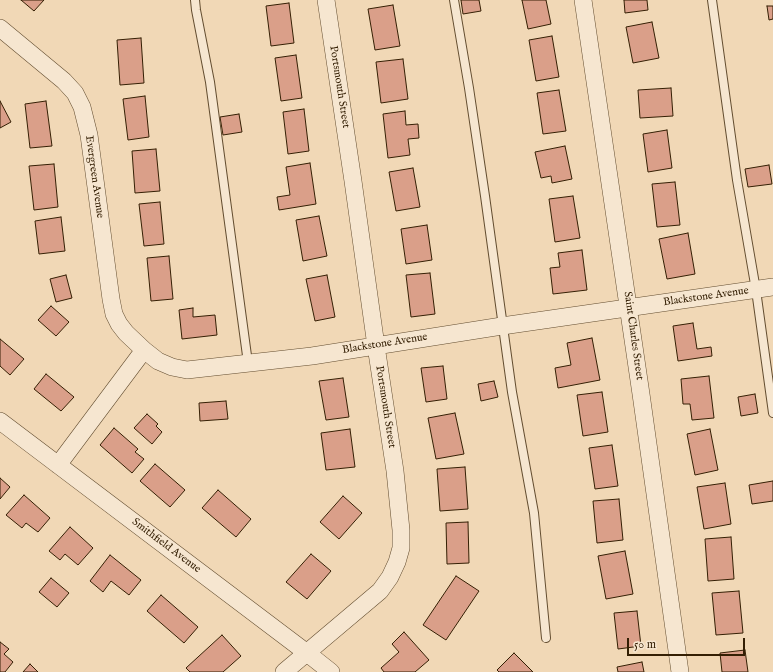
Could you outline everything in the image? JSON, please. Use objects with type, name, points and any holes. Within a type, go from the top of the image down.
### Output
[{"type":"street","name":"Portsmouth Street","points":[[284,672],[380,591],[390,577],[397,562],[401,548],[401,530],[395,471],[326,0]]},
{"type":"street","name":"Saint Charles Street","points":[[583,0],[629,308],[680,672]]},
{"type":"street","name":"Evergreen Avenue","points":[[0,28],[64,82],[75,93],[82,107],[89,135],[114,314],[126,333],[144,350]]},
{"type":"street","name":"Blackstone Avenue","points":[[144,350],[158,361],[172,367],[187,370],[312,356],[502,326],[773,287]]},
{"type":"street","points":[[58,465],[144,350]]},
{"type":"street","name":"Smithfield Avenue","points":[[0,421],[307,652],[331,672]]},
{"type":"lane","points":[[195,0],[210,82],[248,363]]},
{"type":"lane","points":[[454,0],[484,188],[512,392],[534,513],[546,638]]},
{"type":"lane","points":[[712,0],[737,180],[756,290],[773,413]]},
{"type":"building","points":[[21,0],[44,0],[34,11]]},
{"type":"building","points":[[461,0],[479,0],[481,11],[463,14]]},
{"type":"building","points":[[522,0],[546,0],[551,24],[528,29]]},
{"type":"building","points":[[624,0],[647,0],[648,10],[625,13]]},
{"type":"building","points":[[289,3],[294,43],[271,46],[266,6]]},
{"type":"building","points":[[393,5],[400,46],[375,50],[368,9]]},
{"type":"building","points":[[767,6],[773,6],[773,19],[769,20]]},
{"type":"building","points":[[652,22],[659,58],[633,63],[626,27]]},
{"type":"building","points":[[552,36],[559,77],[536,81],[529,40]]},
{"type":"building","points":[[141,38],[144,83],[120,85],[117,40]]},
{"type":"building","points":[[296,55],[302,98],[281,101],[275,58]]},
{"type":"building","points":[[403,59],[408,99],[381,103],[376,62]]},
{"type":"building","points":[[671,88],[673,116],[640,118],[638,90]]},
{"type":"building","points":[[559,90],[566,131],[543,134],[537,93]]},
{"type":"building","points":[[145,96],[149,137],[128,140],[123,99]]},
{"type":"building","points":[[0,101],[11,122],[0,128]]},
{"type":"building","points":[[46,101],[52,146],[30,148],[25,104]]},
{"type":"building","points":[[304,109],[309,151],[288,154],[283,112]]},
{"type":"building","points":[[405,111],[406,125],[418,124],[419,138],[408,139],[410,155],[388,158],[383,114]]},
{"type":"building","points":[[239,114],[242,132],[223,135],[220,117]]},
{"type":"building","points":[[667,130],[672,168],[648,172],[643,134]]},
{"type":"building","points":[[565,146],[572,179],[552,183],[551,176],[541,178],[535,152]]},
{"type":"building","points":[[156,149],[160,191],[135,193],[132,151]]},
{"type":"building","points":[[310,163],[316,204],[279,210],[277,197],[290,195],[286,167]]},
{"type":"building","points":[[54,164],[58,207],[34,210],[29,166]]},
{"type":"building","points":[[769,165],[772,184],[748,187],[745,169]]},
{"type":"building","points":[[413,168],[420,207],[396,211],[389,172]]},
{"type":"building","points":[[675,182],[680,225],[657,227],[652,184]]},
{"type":"building","points":[[573,196],[580,238],[555,242],[549,199]]},
{"type":"building","points":[[160,202],[164,244],[144,246],[139,204]]},
{"type":"building","points":[[319,216],[327,256],[303,261],[296,220]]},
{"type":"building","points":[[61,217],[65,251],[39,254],[35,221]]},
{"type":"building","points":[[427,225],[432,260],[406,264],[401,229]]},
{"type":"building","points":[[688,233],[695,274],[667,279],[659,239]]},
{"type":"building","points":[[582,250],[587,290],[553,294],[550,268],[560,267],[558,253]]},
{"type":"building","points":[[169,256],[173,299],[151,301],[147,258]]},
{"type":"building","points":[[430,273],[435,314],[411,317],[406,275]]},
{"type":"building","points":[[66,275],[72,298],[56,302],[50,279]]},
{"type":"building","points":[[327,275],[335,317],[315,321],[306,279]]},
{"type":"building","points":[[51,306],[69,322],[56,336],[38,320]]},
{"type":"building","points":[[193,308],[193,317],[215,315],[217,335],[182,339],[179,310]]},
{"type":"building","points":[[693,323],[697,349],[711,347],[712,356],[678,361],[673,326]]},
{"type":"building","points":[[592,338],[600,380],[558,388],[555,368],[571,365],[567,343]]},
{"type":"building","points":[[0,339],[24,359],[10,375],[0,366]]},
{"type":"building","points":[[443,366],[447,399],[426,402],[421,368]]},
{"type":"building","points":[[46,374],[74,397],[61,411],[34,389]]},
{"type":"building","points":[[709,376],[714,418],[692,420],[690,404],[683,404],[681,379]]},
{"type":"building","points":[[343,378],[349,417],[326,420],[319,381]]},
{"type":"building","points":[[494,381],[498,397],[481,401],[478,384]]},
{"type":"building","points":[[602,392],[608,432],[583,436],[577,395]]},
{"type":"building","points":[[755,394],[758,413],[741,416],[738,397]]},
{"type":"building","points":[[226,401],[228,419],[200,421],[199,403]]},
{"type":"building","points":[[455,413],[464,454],[436,459],[428,418]]},
{"type":"building","points":[[147,414],[158,424],[156,426],[162,432],[152,444],[134,428]]},
{"type":"building","points":[[114,428],[138,449],[135,452],[144,459],[132,473],[100,445]]},
{"type":"building","points":[[350,429],[355,467],[326,470],[321,433]]},
{"type":"building","points":[[710,429],[718,470],[695,475],[687,434]]},
{"type":"building","points":[[612,445],[618,486],[595,489],[589,448]]},
{"type":"building","points":[[155,464],[185,490],[170,507],[140,481]]},
{"type":"building","points":[[465,467],[468,509],[440,511],[437,469]]},
{"type":"building","points":[[0,478],[10,487],[0,499]]},
{"type":"building","points":[[773,481],[773,501],[752,504],[749,485]]},
{"type":"building","points":[[725,483],[731,524],[704,529],[697,487]]},
{"type":"building","points":[[218,490],[251,519],[236,537],[202,508]]},
{"type":"building","points":[[24,495],[50,518],[38,532],[26,523],[22,528],[6,515]]},
{"type":"building","points":[[343,496],[362,513],[339,539],[320,522]]},
{"type":"building","points":[[619,499],[623,540],[597,543],[593,501]]},
{"type":"building","points":[[468,522],[469,563],[447,564],[446,523]]},
{"type":"building","points":[[70,527],[93,548],[78,565],[65,554],[60,560],[49,551]]},
{"type":"building","points":[[731,537],[734,579],[708,581],[705,539]]},
{"type":"building","points":[[625,551],[633,594],[606,599],[598,556]]},
{"type":"building","points":[[311,554],[331,571],[307,599],[286,582]]},
{"type":"building","points":[[110,555],[141,580],[129,595],[111,581],[103,592],[90,581]]},
{"type":"building","points":[[456,576],[479,591],[446,640],[423,625]]},
{"type":"building","points":[[51,578],[69,593],[57,607],[39,592]]},
{"type":"building","points":[[739,591],[743,633],[716,635],[712,593]]},
{"type":"building","points":[[161,595],[198,627],[184,643],[147,611]]},
{"type":"building","points":[[637,611],[641,646],[618,649],[614,613]]},
{"type":"building","points":[[404,632],[429,660],[415,672],[384,672],[381,668],[399,652],[392,644]]},
{"type":"building","points":[[222,635],[241,656],[223,672],[190,672],[186,668]]},
{"type":"building","points":[[0,642],[9,649],[4,654],[13,662],[5,672],[0,672]]},
{"type":"building","points":[[745,650],[748,672],[722,672],[720,653]]},
{"type":"building","points":[[514,653],[533,672],[499,672],[497,670]]},
{"type":"building","points":[[642,662],[644,672],[618,672],[617,667]]},
{"type":"building","points":[[30,664],[38,672],[23,672]]}]
